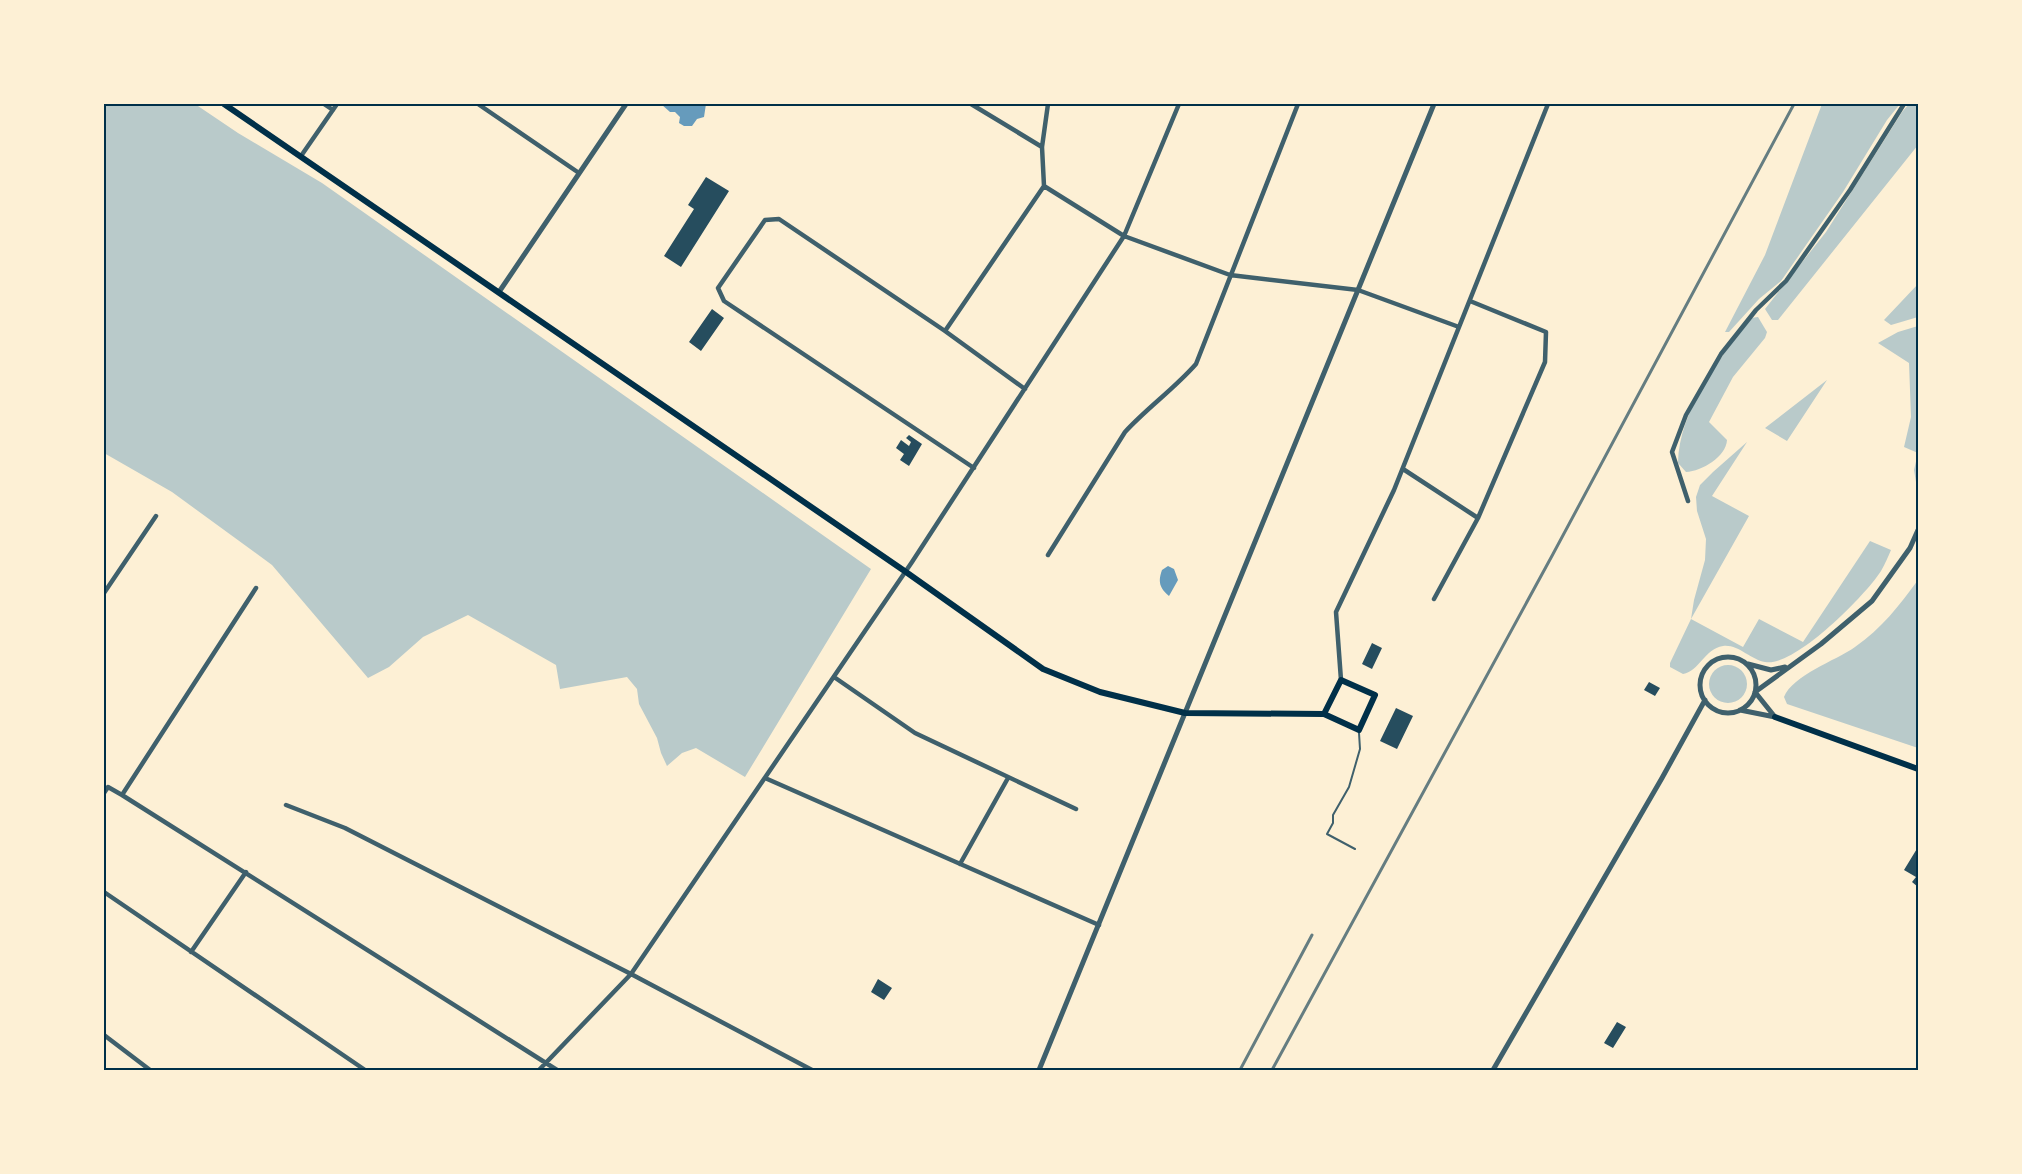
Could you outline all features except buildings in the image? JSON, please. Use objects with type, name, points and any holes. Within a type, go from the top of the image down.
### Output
[{"type":"main road","points":[[224,104],[906,572],[1042,669],[1100,692],[1185,713],[1324,714],[1359,730],[1375,695],[1341,680],[1324,714]]},
{"type":"main road","points":[[1775,717],[1918,769]]},
{"type":"street","points":[[324,104],[333,110]]},
{"type":"street","points":[[301,156],[337,104]]},
{"type":"street","points":[[478,104],[579,173]]},
{"type":"street","points":[[499,292],[626,104]]},
{"type":"street","points":[[971,104],[1042,147]]},
{"type":"street","points":[[945,331],[1044,186],[1042,147],[1048,104]]},
{"type":"street","points":[[1172,104],[1176,112]]},
{"type":"street","points":[[539,1071],[631,974],[906,572],[1124,236],[1179,104]]},
{"type":"street","points":[[1048,555],[1125,432],[1180,382],[1196,364],[1298,104]]},
{"type":"street","points":[[1039,1071],[1434,104]]},
{"type":"street","points":[[1341,680],[1336,612],[1403,469],[1548,104]]},
{"type":"street","points":[[1688,501],[1672,452],[1686,415],[1720,354],[1756,310],[1786,282],[1850,190],[1904,104]]},
{"type":"street","points":[[1044,186],[1124,236],[1230,275],[1358,290],[1459,327]]},
{"type":"street","points":[[974,468],[724,301],[718,288],[765,220],[779,219],[945,331],[1025,389]]},
{"type":"street","points":[[1434,599],[1478,518],[1545,362],[1546,332],[1470,301]]},
{"type":"street","points":[[1403,469],[1478,518]]},
{"type":"street","points":[[104,593],[156,516]]},
{"type":"street","points":[[1740,710],[1747,705],[1755,692],[1821,644],[1872,601],[1910,548],[1918,530]]},
{"type":"street","points":[[122,795],[256,588]]},
{"type":"street","points":[[1775,717],[1740,710],[1725,712],[1710,706],[1702,693],[1701,678],[1709,664],[1724,657],[1731,657],[1771,670],[1795,663]]},
{"type":"street","points":[[1746,663],[1755,676],[1755,692],[1775,717]]},
{"type":"street","points":[[834,677],[915,733],[1076,809]]},
{"type":"street","points":[[1493,1071],[1705,700]]},
{"type":"street","points":[[765,778],[1099,925]]},
{"type":"street","points":[[960,864],[1008,778]]},
{"type":"street","points":[[104,793],[108,787],[122,795],[557,1071]]},
{"type":"street","points":[[286,805],[345,828],[631,974],[812,1071]]},
{"type":"street","points":[[191,952],[246,872]]},
{"type":"street","points":[[104,892],[365,1071]]},
{"type":"street","points":[[104,1035],[150,1071]]},
{"type":"lane","points":[[1355,849],[1327,834],[1333,823],[1333,815],[1349,787],[1360,749],[1359,730]]},
{"type":"shaded area","points":[[104,104],[195,104],[238,133],[322,183],[871,569],[745,777],[696,748],[682,753],[667,766],[657,738],[639,704],[637,689],[627,677],[560,689],[556,665],[468,615],[423,637],[389,667],[368,678],[272,565],[172,492],[104,453]]},
{"type":"shaded area","points":[[1822,104],[1900,104],[1887,120],[1843,192],[1781,281],[1759,299],[1729,332],[1725,332],[1765,255]]},
{"type":"shaded area","points":[[1909,104],[1918,104],[1918,145],[1778,320],[1772,320],[1765,309],[1826,232]]},
{"type":"shaded area","points":[[1918,284],[1918,317],[1891,325],[1884,320]]},
{"type":"shaded area","points":[[1758,317],[1767,332],[1765,338],[1733,377],[1709,422],[1727,440],[1726,446],[1718,457],[1706,466],[1686,472],[1678,463],[1680,443],[1693,404],[1727,350],[1751,318]]},
{"type":"shaded area","points":[[1918,326],[1918,453],[1904,447],[1911,417],[1909,363],[1878,343],[1898,332]]},
{"type":"shaded area","points":[[1827,380],[1787,441],[1765,428]]},
{"type":"shaded area","points":[[1747,442],[1712,496],[1749,516],[1691,619],[1705,560],[1706,539],[1697,511],[1696,497],[1700,485]]},
{"type":"shaded area","points":[[1918,453],[1918,485],[1917,488],[1914,470]]},
{"type":"shaded area","points":[[1870,541],[1891,550],[1873,582],[1845,612],[1810,642],[1778,661],[1760,661],[1734,647],[1723,646],[1711,651],[1694,669],[1683,674],[1670,667],[1670,663],[1691,619],[1743,647],[1759,619],[1803,642]]},
{"type":"shaded area","points":[[1918,580],[1918,748],[1787,704],[1784,697],[1796,682],[1865,640],[1890,616]]},
{"type":"shaded area","points":[[1728,665],[1742,670],[1747,684],[1742,698],[1728,703],[1714,698],[1709,684],[1714,670]]},
{"type":"water","points":[[661,104],[706,104],[704,117],[697,119],[692,126],[684,126],[679,123],[680,117],[675,112],[670,112]]},
{"type":"water","points":[[1168,566],[1174,569],[1178,580],[1169,596],[1161,587],[1160,581],[1162,570]]},
{"type":"railway","points":[[1272,1070],[1553,554],[1794,104]]},
{"type":"railway","points":[[1240,1070],[1312,935]]}]
